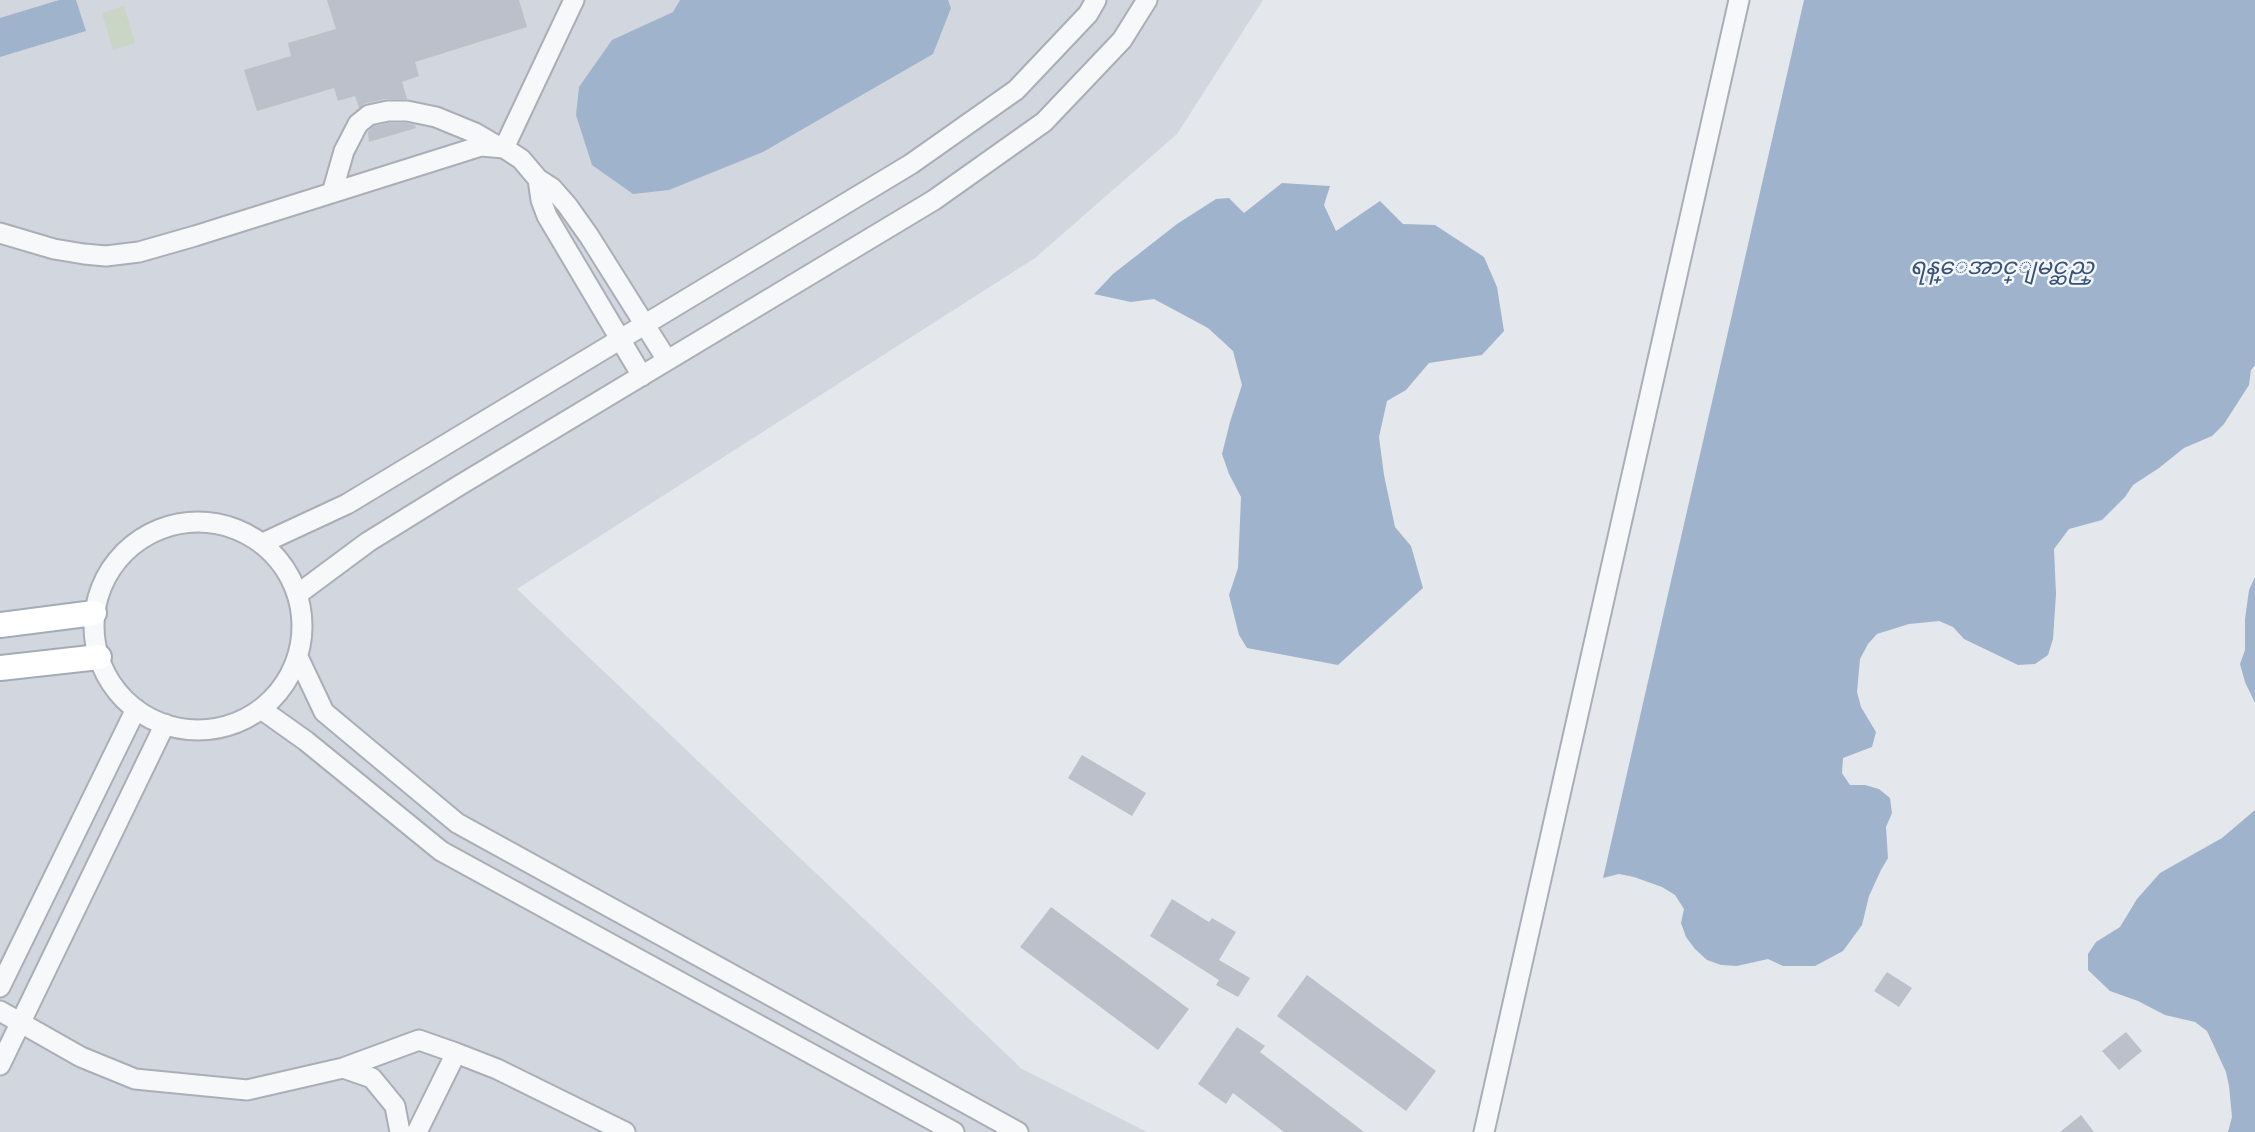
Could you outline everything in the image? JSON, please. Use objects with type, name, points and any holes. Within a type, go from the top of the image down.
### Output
[{"type":"main road","points":[[0,625],[94,613]]},
{"type":"main road","points":[[0,668],[99,657]]},
{"type":"street","points":[[502,148],[575,0]]},
{"type":"street","points":[[262,543],[347,504],[911,164],[1016,90],[1088,14],[1096,0]]},
{"type":"street","points":[[298,594],[368,542],[934,200],[1044,122],[1122,40],[1147,0]]},
{"type":"street","points":[[1484,1132],[1739,0]]},
{"type":"street","points":[[331,193],[344,151],[358,124],[369,115],[407,111],[436,117],[475,133],[521,159],[538,179],[552,188],[567,205],[667,360]]},
{"type":"street","points":[[0,233],[54,249],[106,256],[139,252],[481,146],[502,148]]},
{"type":"street","points":[[538,179],[547,216],[642,376]]},
{"type":"street","points":[[204,521],[235,528],[262,543],[284,565],[298,594],[303,625],[298,657],[279,692],[261,709],[231,725],[198,730],[165,724],[136,709],[113,686],[99,657],[94,635],[94,613],[103,583],[120,557],[144,537],[173,524],[204,521]]},
{"type":"street","points":[[298,657],[324,712],[457,823],[1018,1132]]},
{"type":"street","points":[[0,987],[136,709]]},
{"type":"street","points":[[261,709],[306,741],[441,850],[951,1131],[962,1101]]},
{"type":"street","points":[[0,1065],[165,724]]},
{"type":"street","points":[[0,1011],[81,1057],[135,1079],[247,1090],[343,1068],[419,1040],[497,1069],[625,1132]]},
{"type":"street","points":[[417,1132],[456,1054]]},
{"type":"street","points":[[343,1068],[372,1078],[395,1106],[400,1132]]},
{"type":"shaded area","points":[[0,0],[1263,0],[1177,134],[1035,258],[517,589],[1022,1069],[1147,1132],[0,1132]]},
{"type":"green space","points":[[124,6],[135,43],[113,50],[102,13]]},
{"type":"water","points":[[59,0],[76,0],[86,31],[0,57],[0,18]]},
{"type":"water","points":[[680,0],[948,0],[951,8],[933,54],[763,152],[669,190],[633,194],[592,165],[576,115],[579,87],[612,40],[673,12]]},
{"type":"water","name":"ရန္ေအာင္ျမင္ဆည္","points":[[1804,0],[2255,0],[2255,365],[2251,370],[2249,385],[2224,424],[2212,436],[2184,448],[2133,485],[2102,520],[2069,529],[2054,549],[2056,594],[2053,639],[2048,655],[2035,664],[2018,665],[1964,639],[1953,627],[1939,621],[1909,624],[1877,634],[1868,644],[1860,659],[1857,692],[1861,707],[1876,732],[1872,747],[1843,758],[1842,773],[1850,785],[1879,789],[1890,798],[1892,813],[1886,827],[1888,858],[1869,896],[1862,925],[1843,951],[1815,966],[1783,966],[1768,959],[1737,966],[1721,965],[1707,960],[1686,937],[1681,923],[1684,909],[1675,895],[1634,877],[1619,874],[1603,878]]},
{"type":"water","points":[[1282,183],[1330,186],[1324,205],[1336,231],[1380,201],[1403,224],[1435,225],[1484,257],[1497,287],[1504,331],[1482,355],[1429,363],[1406,390],[1387,401],[1379,437],[1384,475],[1395,527],[1411,546],[1423,588],[1338,665],[1247,648],[1239,635],[1229,595],[1238,568],[1241,497],[1222,454],[1242,385],[1233,351],[1208,328],[1154,299],[1131,302],[1094,294],[1113,274],[1177,224],[1216,199],[1229,198],[1244,213]]},
{"type":"water","points":[[2255,577],[2255,703],[2240,664],[2245,650],[2249,590]]},
{"type":"water","points":[[2255,810],[2255,1132],[2228,1132],[2232,1117],[2229,1086],[2226,1072],[2207,1031],[2195,1022],[2165,1015],[2110,991],[2088,970],[2088,954],[2096,942],[2120,927],[2137,899],[2160,873],[2222,838]]},
{"type":"building","points":[[327,0],[519,0],[527,27],[415,62],[419,76],[402,82],[407,99],[386,99],[366,103],[359,108],[355,96],[338,101],[334,88],[257,111],[244,70],[291,56],[288,43],[336,29]]},
{"type":"building","points":[[406,123],[415,125],[416,128],[369,142],[368,132],[374,126]]},
{"type":"building","points":[[1082,755],[1146,793],[1132,816],[1068,778]]},
{"type":"building","points":[[1172,899],[1209,922],[1212,918],[1236,932],[1219,960],[1250,978],[1238,997],[1216,985],[1219,980],[1150,936]]},
{"type":"building","points":[[1051,907],[1189,1009],[1158,1050],[1020,947]]},
{"type":"building","points":[[1887,972],[1912,988],[1899,1007],[1874,991]]},
{"type":"building","points":[[1307,975],[1436,1071],[1406,1111],[1277,1016]]},
{"type":"building","points":[[1237,1027],[1265,1046],[1260,1052],[1364,1132],[1284,1132],[1233,1093],[1226,1104],[1198,1084]]},
{"type":"building","points":[[2126,1032],[2142,1051],[2119,1070],[2102,1051]]},
{"type":"building","points":[[2081,1115],[2094,1132],[2060,1132]]}]
